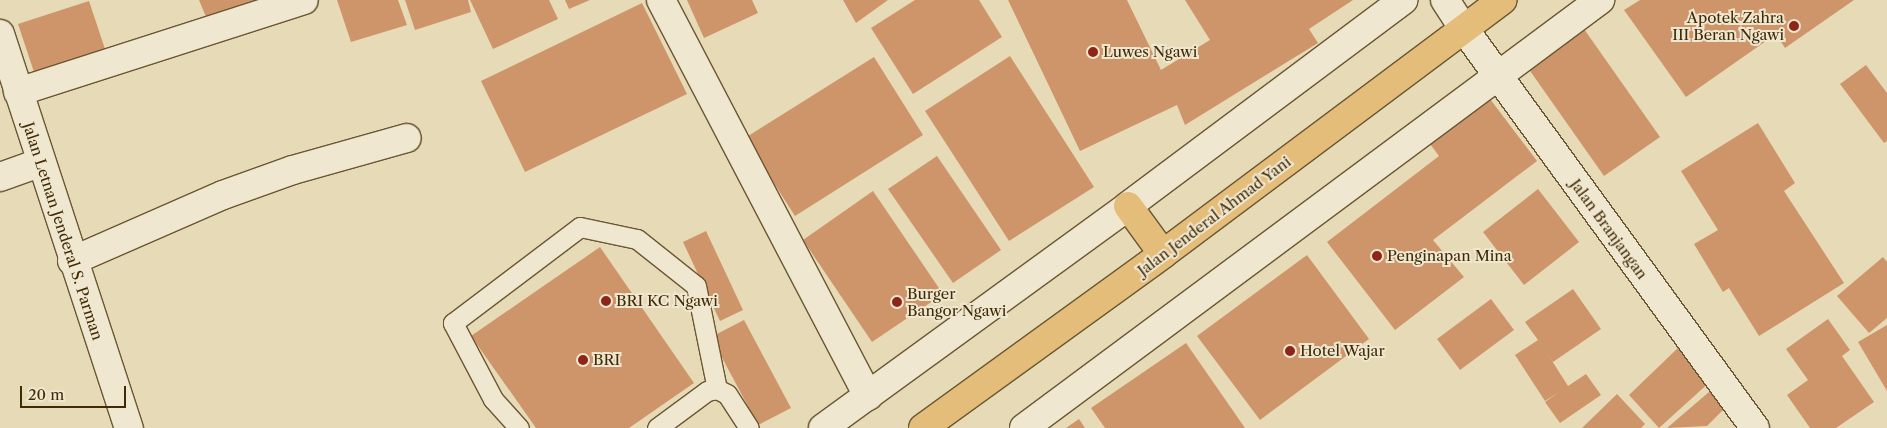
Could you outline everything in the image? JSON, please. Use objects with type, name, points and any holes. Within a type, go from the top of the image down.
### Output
[{"type":"main road","name":"Jalan Jenderal Ahmad Yani","points":[[923,428],[1163,254],[1502,0]]},
{"type":"main road","points":[[1128,206],[1163,254]]},
{"type":"street","points":[[18,92],[304,0]]},
{"type":"street","points":[[661,0],[868,396]]},
{"type":"street","points":[[823,428],[1128,206],[1403,0]]},
{"type":"street","name":"Jalan Branjangan","points":[[1445,0],[1499,78],[1755,428]]},
{"type":"street","points":[[1024,428],[1499,78],[1600,0]]},
{"type":"street","name":"Jalan Letnan Jenderal S. Parman","points":[[0,34],[72,261],[129,428]]},
{"type":"street","points":[[72,261],[223,195],[293,170],[407,138]]},
{"type":"street","points":[[0,177],[40,162]]},
{"type":"lane","points":[[519,428],[493,399],[453,323],[580,227],[637,239],[696,286],[717,390]]},
{"type":"lane","points":[[657,428],[707,391],[717,390],[727,394],[750,428]]},
{"type":"building","points":[[199,0],[270,0],[209,24]]},
{"type":"building","points":[[337,0],[398,0],[407,25],[351,42]]},
{"type":"building","points":[[405,0],[468,0],[471,12],[415,30]]},
{"type":"building","points":[[470,0],[549,0],[558,19],[493,49]]},
{"type":"building","points":[[565,0],[590,0],[569,9]]},
{"type":"building","points":[[687,0],[752,0],[758,13],[704,38]]},
{"type":"building","points":[[843,0],[888,0],[856,23]]},
{"type":"building","points":[[915,0],[979,0],[1002,37],[913,94],[871,28]]},
{"type":"building","points":[[1008,0],[1127,0],[1161,70],[1210,40],[1185,0],[1353,0],[1309,29],[1318,43],[1185,125],[1177,105],[1080,151]]},
{"type":"building","points":[[1640,0],[1854,0],[1785,48],[1776,34],[1686,97],[1624,10]]},
{"type":"building","points":[[89,1],[107,55],[36,78],[18,24]]},
{"type":"building","points":[[642,3],[687,94],[525,172],[481,81]]},
{"type":"building","points":[[1584,29],[1660,137],[1604,176],[1528,68]]},
{"type":"building","points":[[1010,56],[1094,187],[1009,241],[925,111]]},
{"type":"building","points":[[874,57],[923,135],[795,216],[745,138]]},
{"type":"building","points":[[1866,65],[1887,93],[1887,141],[1884,143],[1840,84]]},
{"type":"building","points":[[1487,95],[1537,161],[1433,240],[1464,277],[1395,330],[1327,242],[1439,156],[1427,140]]},
{"type":"building","points":[[1758,123],[1795,183],[1784,191],[1844,283],[1759,336],[1729,288],[1723,292],[1694,244],[1718,230],[1681,171]]},
{"type":"building","points":[[937,156],[1001,250],[953,283],[888,189]]},
{"type":"building","points":[[1538,189],[1579,242],[1524,285],[1483,232]]},
{"type":"building","points":[[873,191],[943,294],[872,342],[803,240]]},
{"type":"building","points":[[706,231],[743,310],[720,321],[683,242]]},
{"type":"building","name":"BRI","points":[[600,247],[694,383],[629,428],[536,428],[471,336]]},
{"type":"building","points":[[1307,255],[1369,339],[1260,420],[1197,336]]},
{"type":"building","points":[[1883,257],[1887,262],[1887,318],[1869,333],[1837,296]]},
{"type":"building","points":[[1573,289],[1601,329],[1553,362],[1547,353],[1568,386],[1586,374],[1601,395],[1560,423],[1545,402],[1559,392],[1545,401],[1515,355],[1538,340],[1525,322]]},
{"type":"building","points":[[1491,299],[1514,330],[1460,370],[1437,339]]},
{"type":"building","points":[[1828,319],[1850,350],[1842,356],[1874,402],[1836,428],[1810,428],[1787,395],[1808,380],[1786,349]]},
{"type":"building","points":[[744,320],[791,408],[758,425],[711,337]]},
{"type":"building","points":[[1887,325],[1887,391],[1858,342]]},
{"type":"building","points":[[1186,343],[1245,428],[1105,428],[1091,408]]},
{"type":"building","points":[[1680,346],[1712,380],[1659,428],[1629,395]]},
{"type":"building","points":[[1716,386],[1732,401],[1707,426],[1667,428]]},
{"type":"building","points":[[1617,394],[1645,424],[1641,428],[1582,428]]},
{"type":"building","points":[[1079,419],[1085,428],[1066,428]]},
{"type":"place","name":"Apotek Zahra III Beran Ngawi","points":[[1794,26]]},
{"type":"place","name":"Luwes Ngawi","points":[[1093,52]]},
{"type":"place","name":"Penginapan Mina","points":[[1377,256]]},
{"type":"place","name":"BRI KC Ngawi","points":[[606,301]]},
{"type":"place","name":"Burger Bangor Ngawi","points":[[897,302]]},
{"type":"place","name":"Hotel Wajar","points":[[1290,351]]},
{"type":"place","name":"BRI","points":[[583,360]]}]
